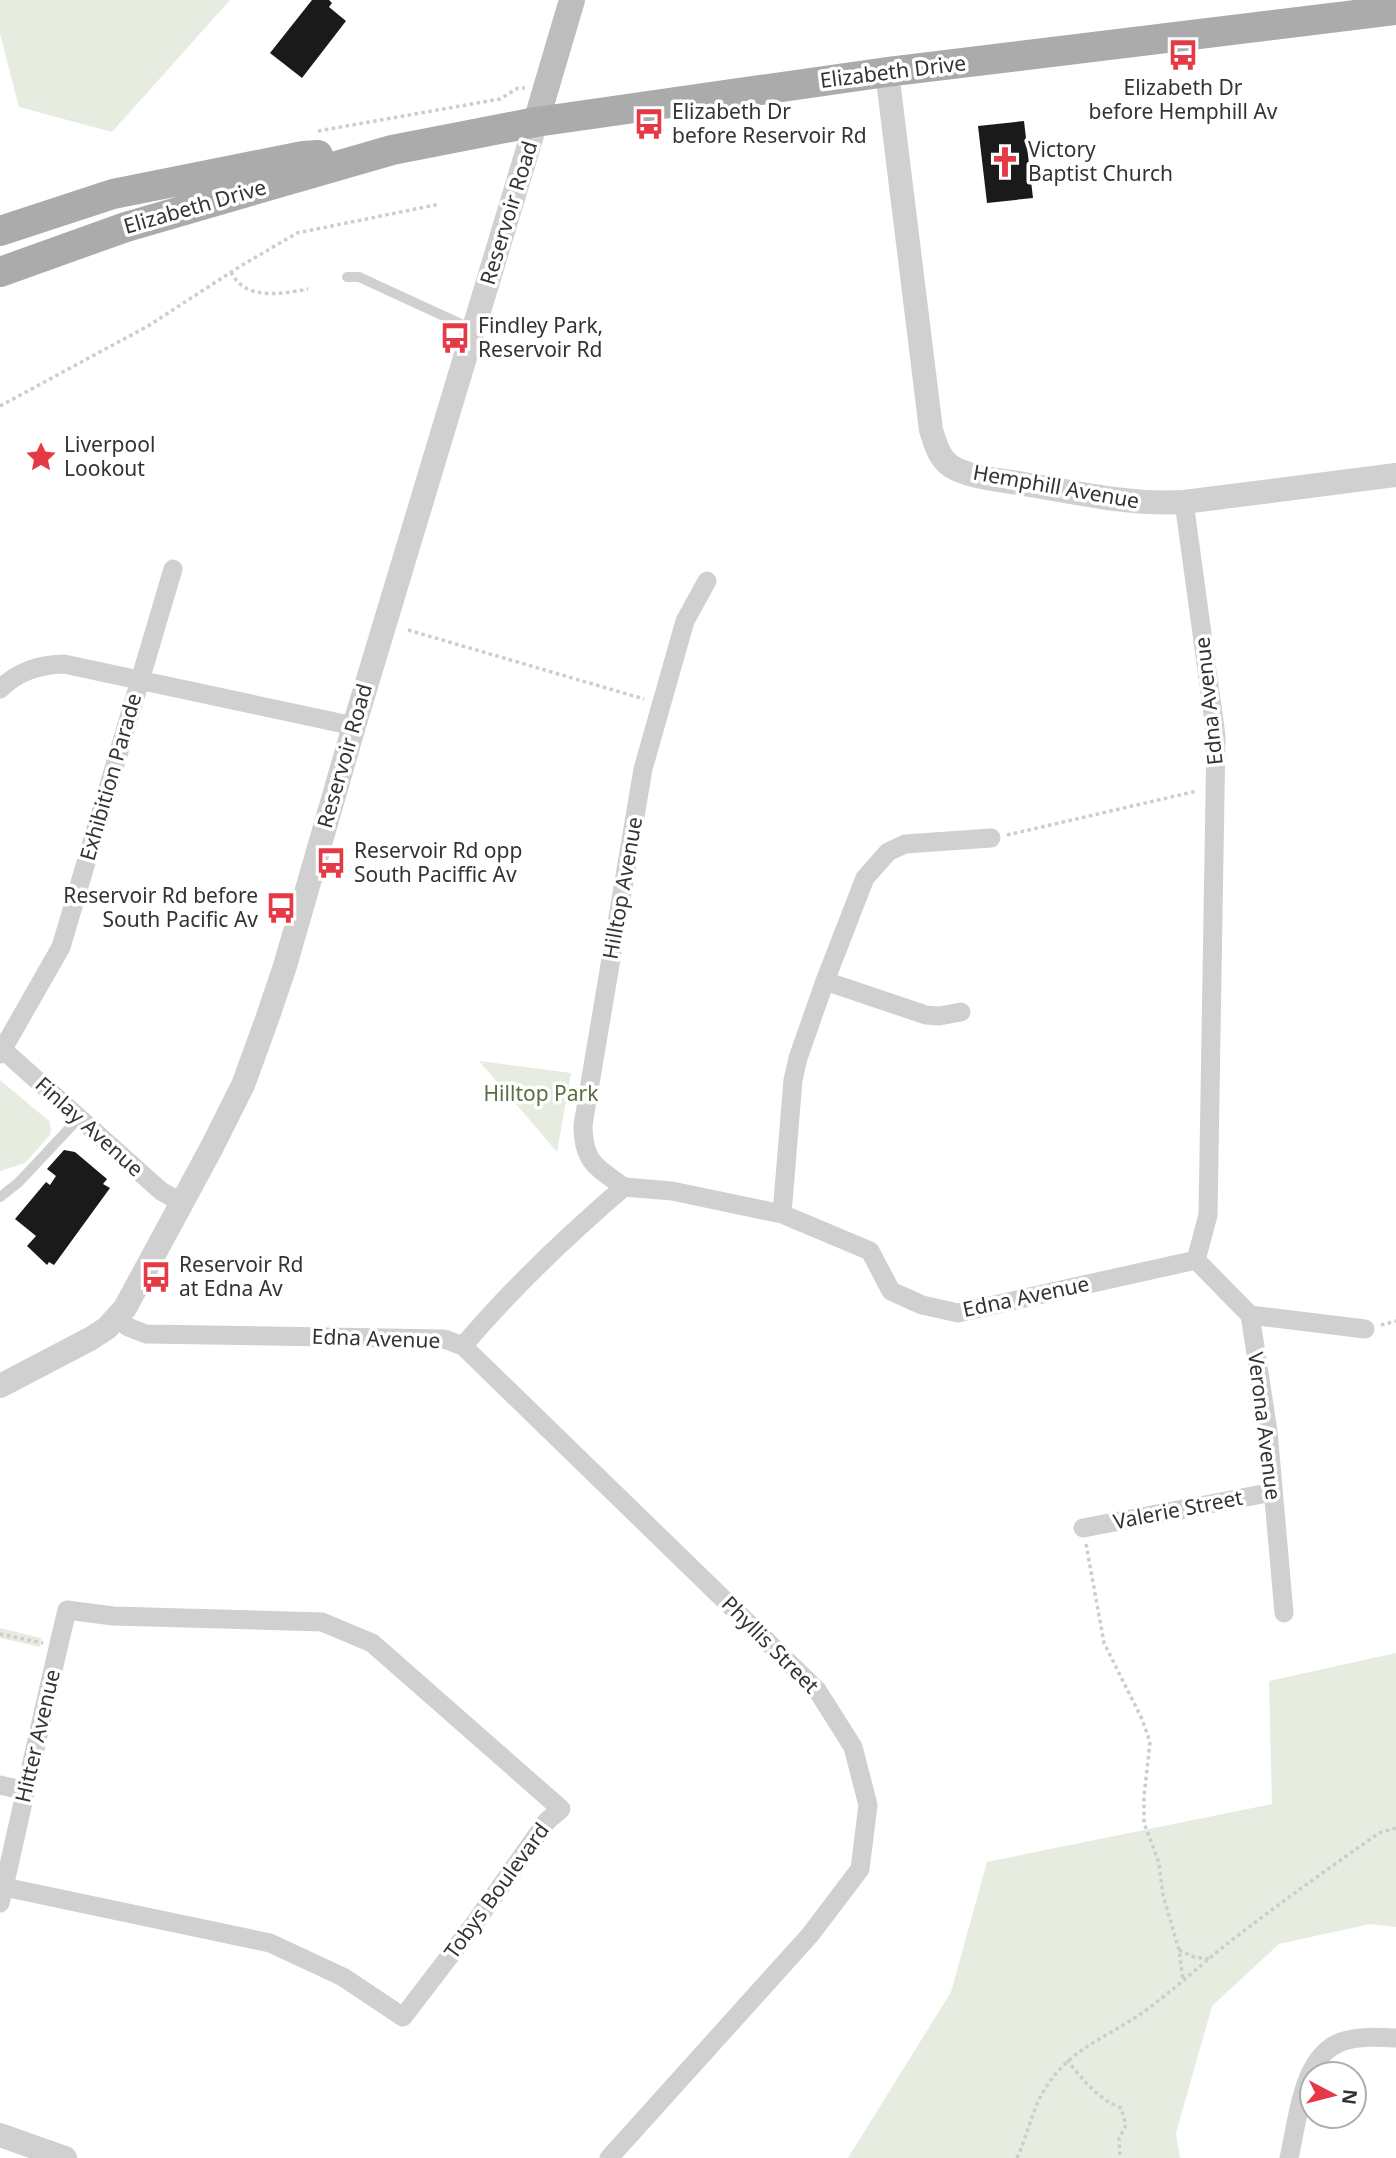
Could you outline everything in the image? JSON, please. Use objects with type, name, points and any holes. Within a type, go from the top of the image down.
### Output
[{"type":"main road","points":[[536,122],[572,0]]},
{"type":"main road","name":"Elizabeth Drive","points":[[0,272],[126,227],[392,150],[536,122],[887,72],[1396,10]]},
{"type":"main road","name":"Elizabeth Drive","points":[[0,231],[113,194],[303,156],[392,150]]},
{"type":"street","name":"Hemphill Avenue","points":[[887,72],[931,430],[944,461],[956,469],[979,476],[1102,498],[1155,503],[1184,502],[1396,475]]},
{"type":"street","name":"Reservoir Road","points":[[0,1386],[90,1339],[107,1328],[116,1318],[132,1297],[243,1085],[285,966],[354,726],[536,122]]},
{"type":"street","name":"Edna Avenue","points":[[116,1318],[128,1327],[146,1334],[444,1339],[463,1346],[507,1296],[624,1187],[672,1191],[782,1214],[870,1251],[891,1291],[922,1305],[958,1313],[1196,1260],[1208,1215],[1216,736],[1184,502]]},
{"type":"street","name":"Exhibition Parade","points":[[1,1050],[61,947],[173,569]]},
{"type":"street","name":"Hilltop Avenue","points":[[624,1187],[592,1162],[586,1153],[583,1125],[643,769],[685,621],[707,582]]},
{"type":"street","points":[[0,689],[28,670],[44,665],[64,664],[354,726]]},
{"type":"street","points":[[782,1214],[793,1080],[798,1058],[865,878],[888,852],[905,844],[990,838]]},
{"type":"street","points":[[825,981],[915,1013],[939,1016],[961,1012]]},
{"type":"street","name":"Finlay Avenue","points":[[1,1050],[161,1191],[182,1203]]},
{"type":"street","points":[[1196,1260],[1250,1315],[1365,1329]]},
{"type":"street","name":"Verona Avenue","points":[[1250,1315],[1268,1431],[1284,1613]]},
{"type":"street","name":"Phyllis Street","points":[[463,1346],[817,1690],[853,1746],[868,1805],[860,1869],[810,1935],[609,2158]]},
{"type":"street","name":"Valerie Street","points":[[1083,1528],[1273,1492]]},
{"type":"street","name":"Hitter Avenue","points":[[2,1895],[67,1610]]},
{"type":"street","name":"Tobys Boulevard","points":[[2,1895],[270,1942],[343,1977],[403,2017],[548,1821],[561,1809],[372,1643],[322,1622],[113,1616],[67,1610]]},
{"type":"street","points":[[0,1785],[26,1791]]},
{"type":"street","points":[[1289,2158],[1307,2078],[1314,2063],[1339,2043],[1353,2039],[1396,2038]]},
{"type":"street","points":[[0,2135],[65,2158]]},
{"type":"lane","points":[[347,277],[359,277],[475,330]]},
{"type":"lane","points":[[0,1197],[19,1182],[79,1118]]},
{"type":"path","points":[[0,407],[148,326],[297,233],[440,204]]},
{"type":"path","points":[[231,272],[235,280],[254,292],[282,294],[308,289]]},
{"type":"path","points":[[408,630],[661,704]]},
{"type":"path","points":[[990,838],[1216,787]]},
{"type":"path","points":[[1083,1528],[1104,1643],[1142,1719],[1150,1742],[1144,1823],[1159,1863],[1163,1895],[1179,1950],[1183,1981]]},
{"type":"path","points":[[0,1633],[58,1647]]},
{"type":"path","points":[[1017,2158],[1038,2101],[1050,2080],[1067,2060],[1094,2040],[1131,2021],[1325,1871],[1379,1833],[1396,1828]]},
{"type":"path","points":[[1179,1950],[1194,1958],[1210,1959]]},
{"type":"path","points":[[1067,2060],[1082,2079],[1108,2103],[1121,2108],[1126,2125],[1119,2138],[1120,2158]]},
{"type":"green space","points":[[0,0],[230,0],[112,132],[19,107],[0,34]]},
{"type":"green space","name":"Hilltop Park","points":[[479,1061],[571,1073],[557,1152]]},
{"type":"green space","points":[[0,1080],[49,1121],[51,1129],[50,1135],[25,1163],[0,1171]]},
{"type":"green space","points":[[0,1628],[41,1638],[40,1647],[0,1638]]},
{"type":"green space","points":[[1396,1653],[1396,1927],[1370,1924],[1279,1944],[1212,2006],[1176,2133],[1180,2158],[848,2158],[951,1992],[987,1862],[1272,1804],[1269,1681]]},
{"type":"building","points":[[312,0],[329,0],[332,3],[329,7],[346,21],[302,78],[270,53]]},
{"type":"building","name":"Victory Baptist Church","points":[[1024,121],[1033,198],[987,203],[978,126]]},
{"type":"building","points":[[64,1150],[75,1152],[107,1179],[103,1184],[110,1188],[54,1265],[49,1262],[47,1265],[27,1246],[36,1236],[15,1219],[46,1182],[50,1185],[56,1176],[47,1169]]},
{"type":"place","name":"Elizabeth Dr before Hemphill Av","points":[[1183,55]]},
{"type":"place","name":"Elizabeth Dr before Reservoir Rd","points":[[649,124]]},
{"type":"place","name":"Victory Baptist Church","points":[[1005,162]]},
{"type":"place","name":"Findley Park, Reservoir Rd","points":[[455,338]]},
{"type":"place","name":"Liverpool Lookout","points":[[41,457]]},
{"type":"place","name":"Reservoir Rd opp South Paciffic Av","points":[[331,863]]},
{"type":"place","name":"Reservoir Rd before South Pacific Av","points":[[281,908]]},
{"type":"place","name":"Reservoir Rd at Edna Av","points":[[156,1277]]}]
